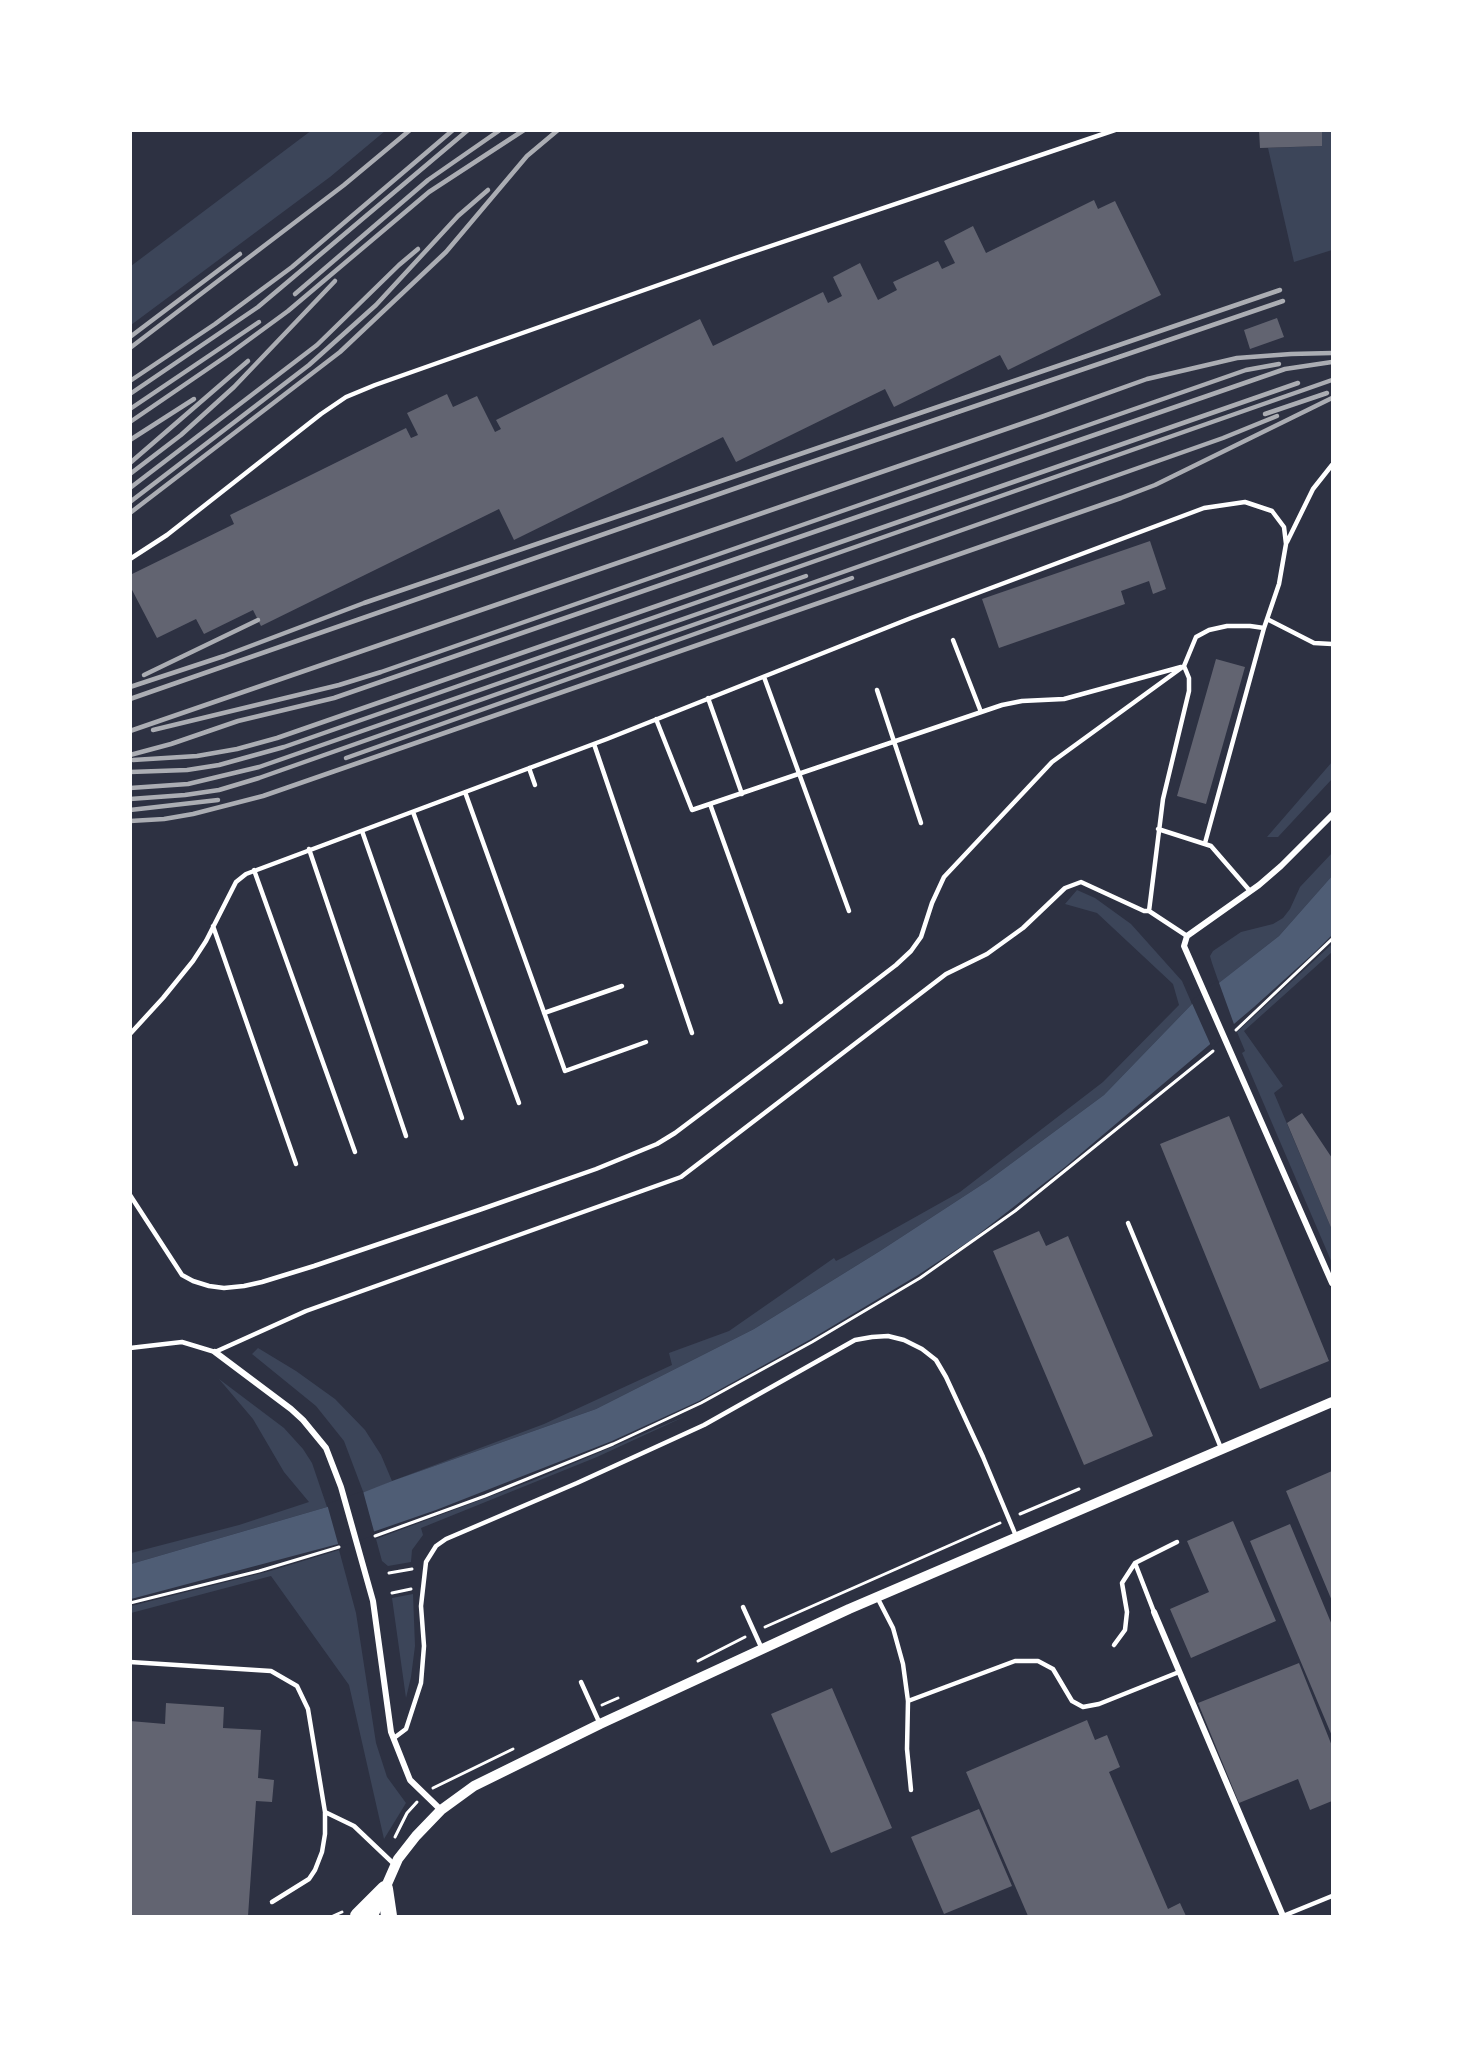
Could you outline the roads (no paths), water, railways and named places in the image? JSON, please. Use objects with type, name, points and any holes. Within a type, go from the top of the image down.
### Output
[{"type":"highway","points":[[358,1917],[385,1889]]},
{"type":"highway","points":[[385,1889],[389,1917]]},
{"type":"street","points":[[1332,815],[1281,866],[1187,936],[1184,946],[1332,1283]]},
{"type":"street","points":[[215,1352],[273,1394],[303,1420],[326,1448],[342,1487],[373,1601],[394,1738],[410,1780],[441,1810]]},
{"type":"street","points":[[373,1917],[395,1865],[416,1836],[441,1810],[474,1786],[600,1724],[877,1597],[1332,1402]]},
{"type":"street","points":[[1154,1612],[1283,1916]]},
{"type":"lane","points":[[130,559],[167,535],[321,414],[356,393],[746,254],[1114,130]]},
{"type":"lane","points":[[1205,843],[1264,628],[1279,584],[1286,544],[1313,489],[1332,465]]},
{"type":"lane","points":[[130,1034],[193,961],[236,882],[254,870],[594,744],[901,622],[1204,508],[1245,502],[1272,511],[1284,527],[1286,544]]},
{"type":"lane","points":[[1267,619],[1314,643],[1332,644]]},
{"type":"lane","points":[[130,1195],[182,1275],[209,1286],[224,1288],[262,1282],[314,1266],[596,1169],[657,1144],[771,1062],[911,951],[921,937],[932,903],[944,878],[1052,762],[1184,666],[1196,637],[1209,630],[1227,626],[1264,628]]},
{"type":"lane","points":[[953,640],[981,712]]},
{"type":"lane","points":[[656,719],[692,810],[981,712],[1022,701],[1064,699],[1184,666]]},
{"type":"lane","points":[[1149,911],[1163,799],[1189,691],[1189,678],[1184,666]]},
{"type":"lane","points":[[764,677],[849,911]]},
{"type":"lane","points":[[877,690],[921,823]]},
{"type":"lane","points":[[708,698],[742,794]]},
{"type":"lane","points":[[594,744],[692,1033]]},
{"type":"lane","points":[[529,768],[535,785]]},
{"type":"lane","points":[[465,792],[565,1071],[646,1042]]},
{"type":"lane","points":[[710,804],[781,1002]]},
{"type":"lane","points":[[413,812],[519,1103]]},
{"type":"lane","points":[[1158,829],[1211,846],[1219,852],[1250,891]]},
{"type":"lane","points":[[362,831],[462,1118]]},
{"type":"lane","points":[[309,849],[406,1136]]},
{"type":"lane","points":[[254,870],[355,1152]]},
{"type":"lane","points":[[130,1348],[182,1342],[215,1352],[306,1311],[681,1177],[946,974],[987,954],[1023,928],[1065,888],[1081,882],[1144,911],[1149,911],[1187,936]]},
{"type":"lane","points":[[213,926],[297,1164]]},
{"type":"lane","points":[[544,1013],[621,986]]},
{"type":"lane","points":[[1128,1223],[1221,1448]]},
{"type":"lane","points":[[394,1738],[406,1729],[421,1683],[424,1646],[421,1606],[426,1562],[436,1546],[446,1539],[704,1425],[855,1340],[872,1336],[888,1336],[904,1340],[922,1349],[936,1360],[983,1456],[1016,1536]]},
{"type":"lane","points":[[1114,1646],[1125,1630],[1127,1612],[1122,1583],[1135,1563],[1178,1542]]},
{"type":"lane","points":[[1135,1563],[1154,1612]]},
{"type":"lane","points":[[877,1597],[893,1628],[903,1664],[908,1701],[907,1749],[912,1790]]},
{"type":"lane","points":[[743,1607],[762,1649]]},
{"type":"lane","points":[[908,1701],[1015,1661],[1038,1661],[1053,1669],[1072,1701],[1083,1707],[1098,1704],[1179,1672]]},
{"type":"lane","points":[[130,1662],[271,1671],[297,1686],[308,1709],[325,1812],[325,1834],[322,1852],[309,1880],[272,1902]]},
{"type":"lane","points":[[580,1682],[600,1724]]},
{"type":"lane","points":[[325,1812],[354,1826],[395,1865]]},
{"type":"lane","points":[[1283,1916],[1332,1896]]},
{"type":"railway","points":[[130,348],[344,185],[410,130]]},
{"type":"railway","points":[[130,381],[215,324],[292,267],[453,130]]},
{"type":"railway","points":[[130,394],[258,307],[468,130]]},
{"type":"railway","points":[[295,294],[428,180],[500,130]]},
{"type":"railway","points":[[130,422],[288,311],[429,192],[524,130]]},
{"type":"railway","points":[[130,513],[340,352],[446,252],[527,156],[558,130]]},
{"type":"railway","points":[[130,502],[309,365],[376,305],[458,216],[488,190]]},
{"type":"railway","points":[[130,488],[317,345],[418,249]]},
{"type":"railway","points":[[130,337],[240,254]]},
{"type":"railway","points":[[130,474],[181,435],[234,387],[335,281]]},
{"type":"railway","points":[[130,687],[224,656],[364,603],[1280,290]]},
{"type":"railway","points":[[130,699],[1283,301]]},
{"type":"railway","points":[[130,409],[259,322]]},
{"type":"railway","points":[[130,731],[1147,379],[1237,358],[1332,353]]},
{"type":"railway","points":[[130,463],[248,361]]},
{"type":"railway","points":[[130,755],[171,744],[238,721],[334,698],[1285,369],[1332,362]]},
{"type":"railway","points":[[153,730],[339,685],[381,672],[1246,370],[1279,364]]},
{"type":"railway","points":[[130,772],[187,770],[219,765],[284,747],[1332,380]]},
{"type":"railway","points":[[133,760],[197,756],[237,749],[277,738],[1298,383]]},
{"type":"railway","points":[[1265,414],[1327,393]]},
{"type":"railway","points":[[130,821],[193,814],[263,796],[1121,498],[1155,485],[1332,398]]},
{"type":"railway","points":[[130,440],[194,399]]},
{"type":"railway","points":[[130,799],[219,790],[259,778],[1223,438],[1277,416]]},
{"type":"railway","points":[[130,788],[188,784],[259,767],[806,576]]},
{"type":"railway","points":[[346,758],[852,578]]},
{"type":"railway","points":[[144,675],[258,620]]},
{"type":"railway","points":[[130,810],[218,800]]}]
